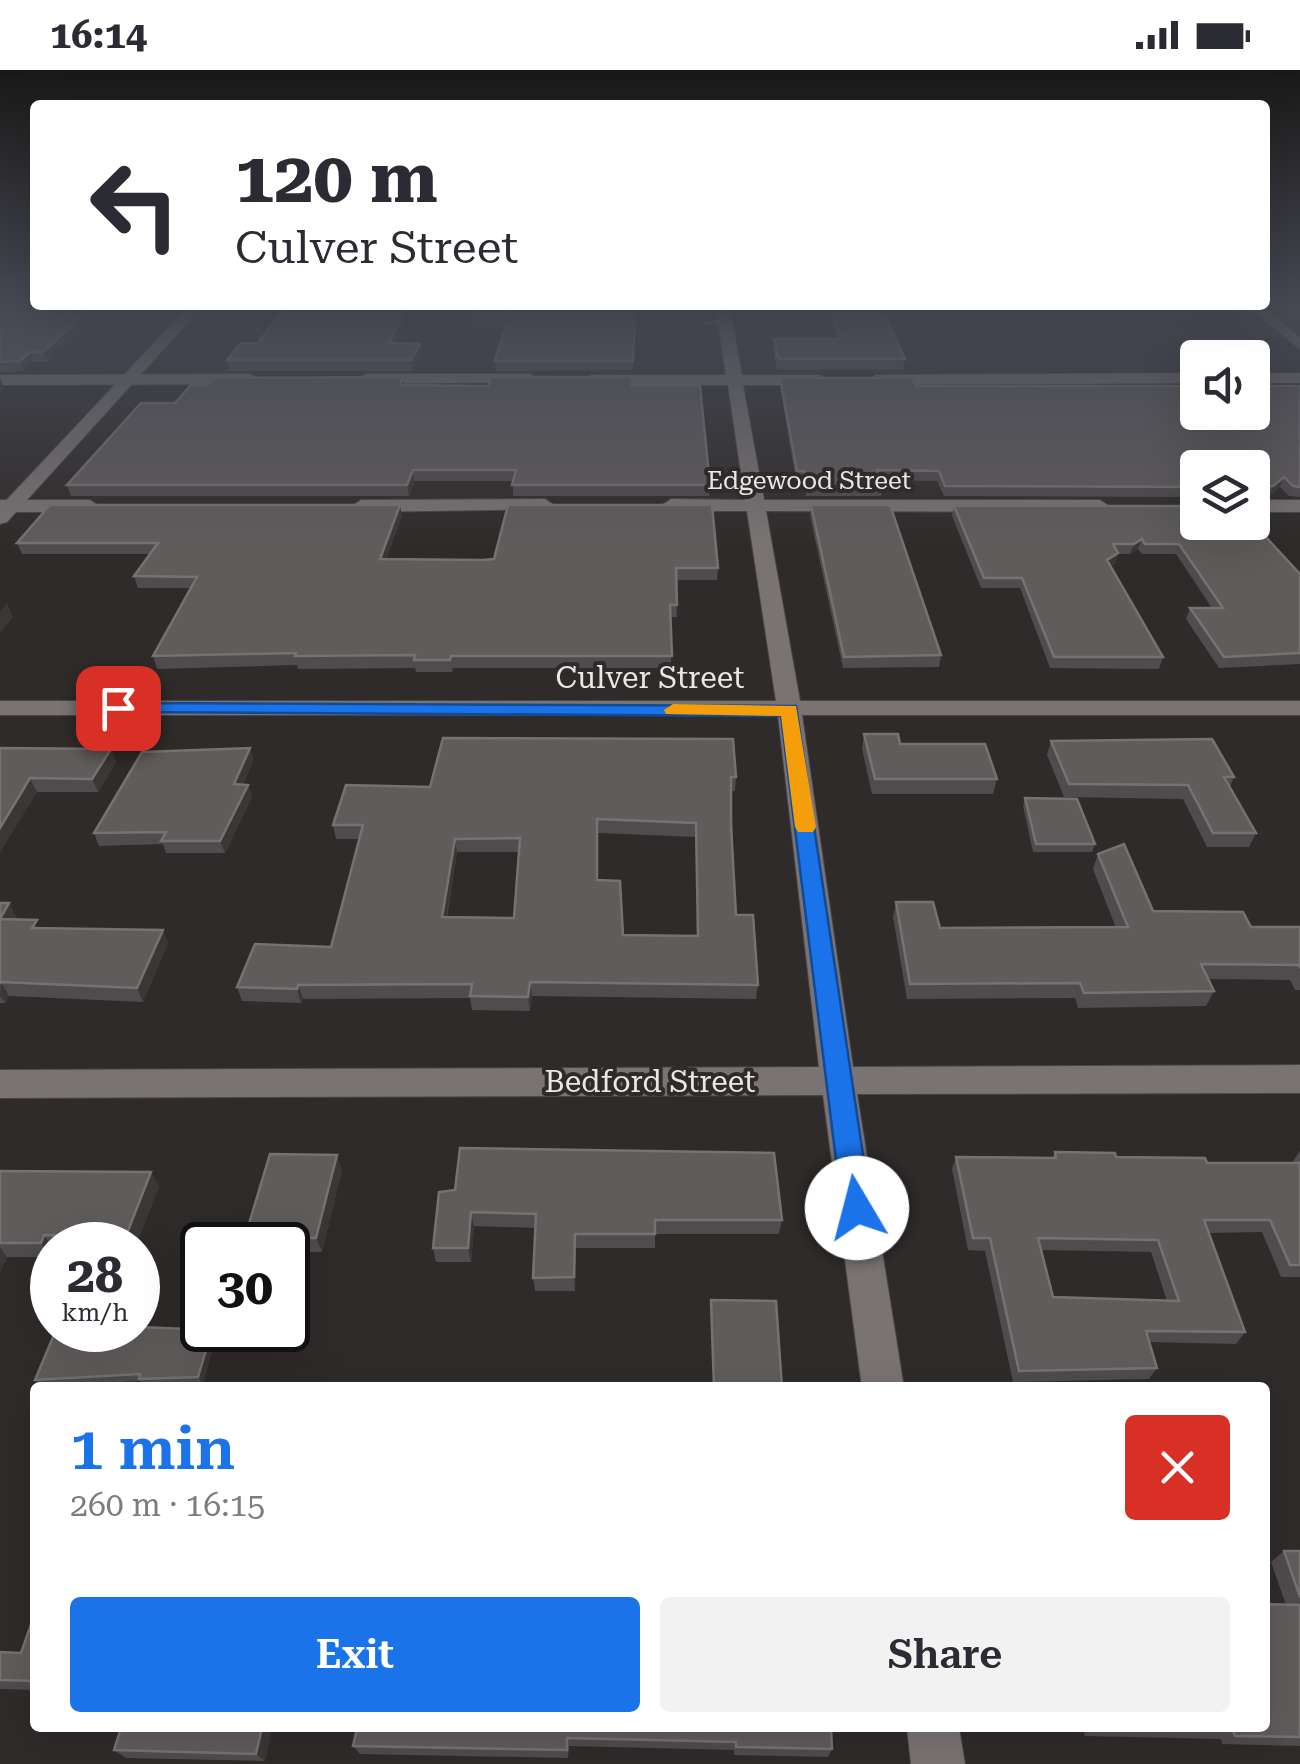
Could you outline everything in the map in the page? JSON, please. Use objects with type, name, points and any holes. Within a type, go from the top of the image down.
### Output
[{"type":"street","points":[[4,510],[119,388]]},
{"type":"street","points":[[735,388],[790,710],[882,1382]]},
{"type":"street","points":[[331,506],[568,505]]},
{"type":"street","name":"Edgewood Street","points":[[648,505],[1119,506]]},
{"type":"street","points":[[4,510],[114,506]]},
{"type":"street","points":[[1270,506],[1300,506]]},
{"type":"street","name":"Culver Street","points":[[0,708],[1300,708]]},
{"type":"street","name":"Bedford Street","points":[[0,1084],[1300,1079]]},
{"type":"street","points":[[934,1732],[938,1764]]},
{"type":"building","points":[[188,388],[700,388],[710,485],[512,485],[516,470],[413,470],[407,485],[67,485],[141,403],[175,403]]},
{"type":"building","points":[[782,388],[1180,388],[1180,430],[1270,430],[1270,388],[1300,388],[1300,487],[1284,477],[1270,486],[1270,450],[1180,450],[1180,487],[945,486],[939,471],[877,470],[883,486],[807,486],[804,471],[797,471]]},
{"type":"building","points":[[50,505],[400,505],[380,559],[483,560],[494,559],[508,505],[712,505],[718,568],[676,568],[677,605],[670,605],[672,656],[451,656],[450,660],[414,660],[415,655],[295,656],[296,653],[153,656],[197,577],[134,576],[158,543],[17,543]]},
{"type":"building","points":[[811,505],[890,505],[941,655],[844,657]]},
{"type":"building","points":[[954,506],[1180,506],[1180,540],[1269,540],[1300,574],[1300,653],[1224,657],[1190,608],[1223,608],[1179,544],[1145,544],[1142,539],[1134,544],[1113,544],[1118,553],[1107,560],[1163,657],[1054,657],[1022,578],[984,578]]},
{"type":"building","points":[[864,734],[898,734],[900,744],[985,744],[997,779],[875,779]]},
{"type":"building","points":[[443,738],[733,739],[736,777],[731,777],[731,826],[736,915],[753,915],[758,985],[530,982],[528,997],[470,996],[472,984],[237,987],[255,944],[331,947],[363,825],[333,825],[346,785],[430,787]],"holes":[[[597,819],[696,823],[698,936],[623,935],[620,881],[597,880]],[[520,838],[514,918],[442,917],[455,839]]]},
{"type":"building","points":[[1212,739],[1234,777],[1224,777],[1256,833],[1213,833],[1188,785],[1069,784],[1051,741]]},
{"type":"building","points":[[0,748],[111,749],[92,779],[30,778],[0,828]]},
{"type":"building","points":[[250,748],[234,784],[248,785],[220,841],[161,841],[166,832],[94,833],[142,752]]},
{"type":"building","points":[[1025,798],[1077,799],[1095,844],[1036,844]]},
{"type":"building","points":[[1124,844],[1153,911],[1243,912],[1251,927],[1300,927],[1300,968],[1201,964],[1214,991],[1084,993],[1080,983],[910,984],[896,902],[933,902],[940,928],[1128,927],[1098,854]]},
{"type":"building","points":[[0,903],[9,903],[0,919]]},
{"type":"building","points":[[0,919],[37,920],[32,928],[163,930],[137,988],[0,984]]},
{"type":"building","points":[[460,1148],[774,1153],[782,1220],[655,1220],[655,1234],[575,1234],[574,1277],[533,1278],[536,1214],[471,1212],[468,1248],[433,1248],[439,1192],[455,1190]]},
{"type":"building","points":[[1055,1152],[1115,1153],[1116,1157],[1205,1158],[1207,1163],[1300,1163],[1300,1265],[1290,1265],[1270,1220],[1204,1220],[1245,1332],[1146,1331],[1157,1368],[1019,1371],[990,1238],[973,1238],[956,1157],[1056,1158]],"holes":[[[1038,1238],[1158,1240],[1179,1301],[1053,1297]]]},
{"type":"building","points":[[270,1154],[337,1155],[316,1238],[310,1238],[310,1222],[250,1222]]},
{"type":"building","points":[[0,1171],[151,1172],[131,1222],[30,1222],[30,1243],[0,1243]]},
{"type":"building","points":[[711,1300],[776,1301],[782,1382],[714,1382]]},
{"type":"building","points":[[160,1328],[180,1329],[180,1352],[205,1352],[198,1377],[139,1379],[140,1374],[35,1380],[47,1352],[160,1352]]},
{"type":"building","points":[[1284,1551],[1300,1551],[1300,1597]]},
{"type":"building","points":[[1270,1604],[1300,1605],[1300,1737],[1235,1736],[1233,1732],[1270,1732]]},
{"type":"building","points":[[30,1627],[30,1681],[0,1680],[0,1652],[21,1653]]},
{"type":"building","points":[[120,1732],[261,1732],[256,1754],[114,1750]]},
{"type":"building","points":[[356,1732],[831,1732],[832,1749],[736,1747],[736,1742],[567,1738],[567,1750],[353,1746]]},
{"type":"slow traffic","points":[[673,710],[790,710],[805,827]]},
{"type":"route","points":[[118,708],[790,710],[857,1208]]}]
